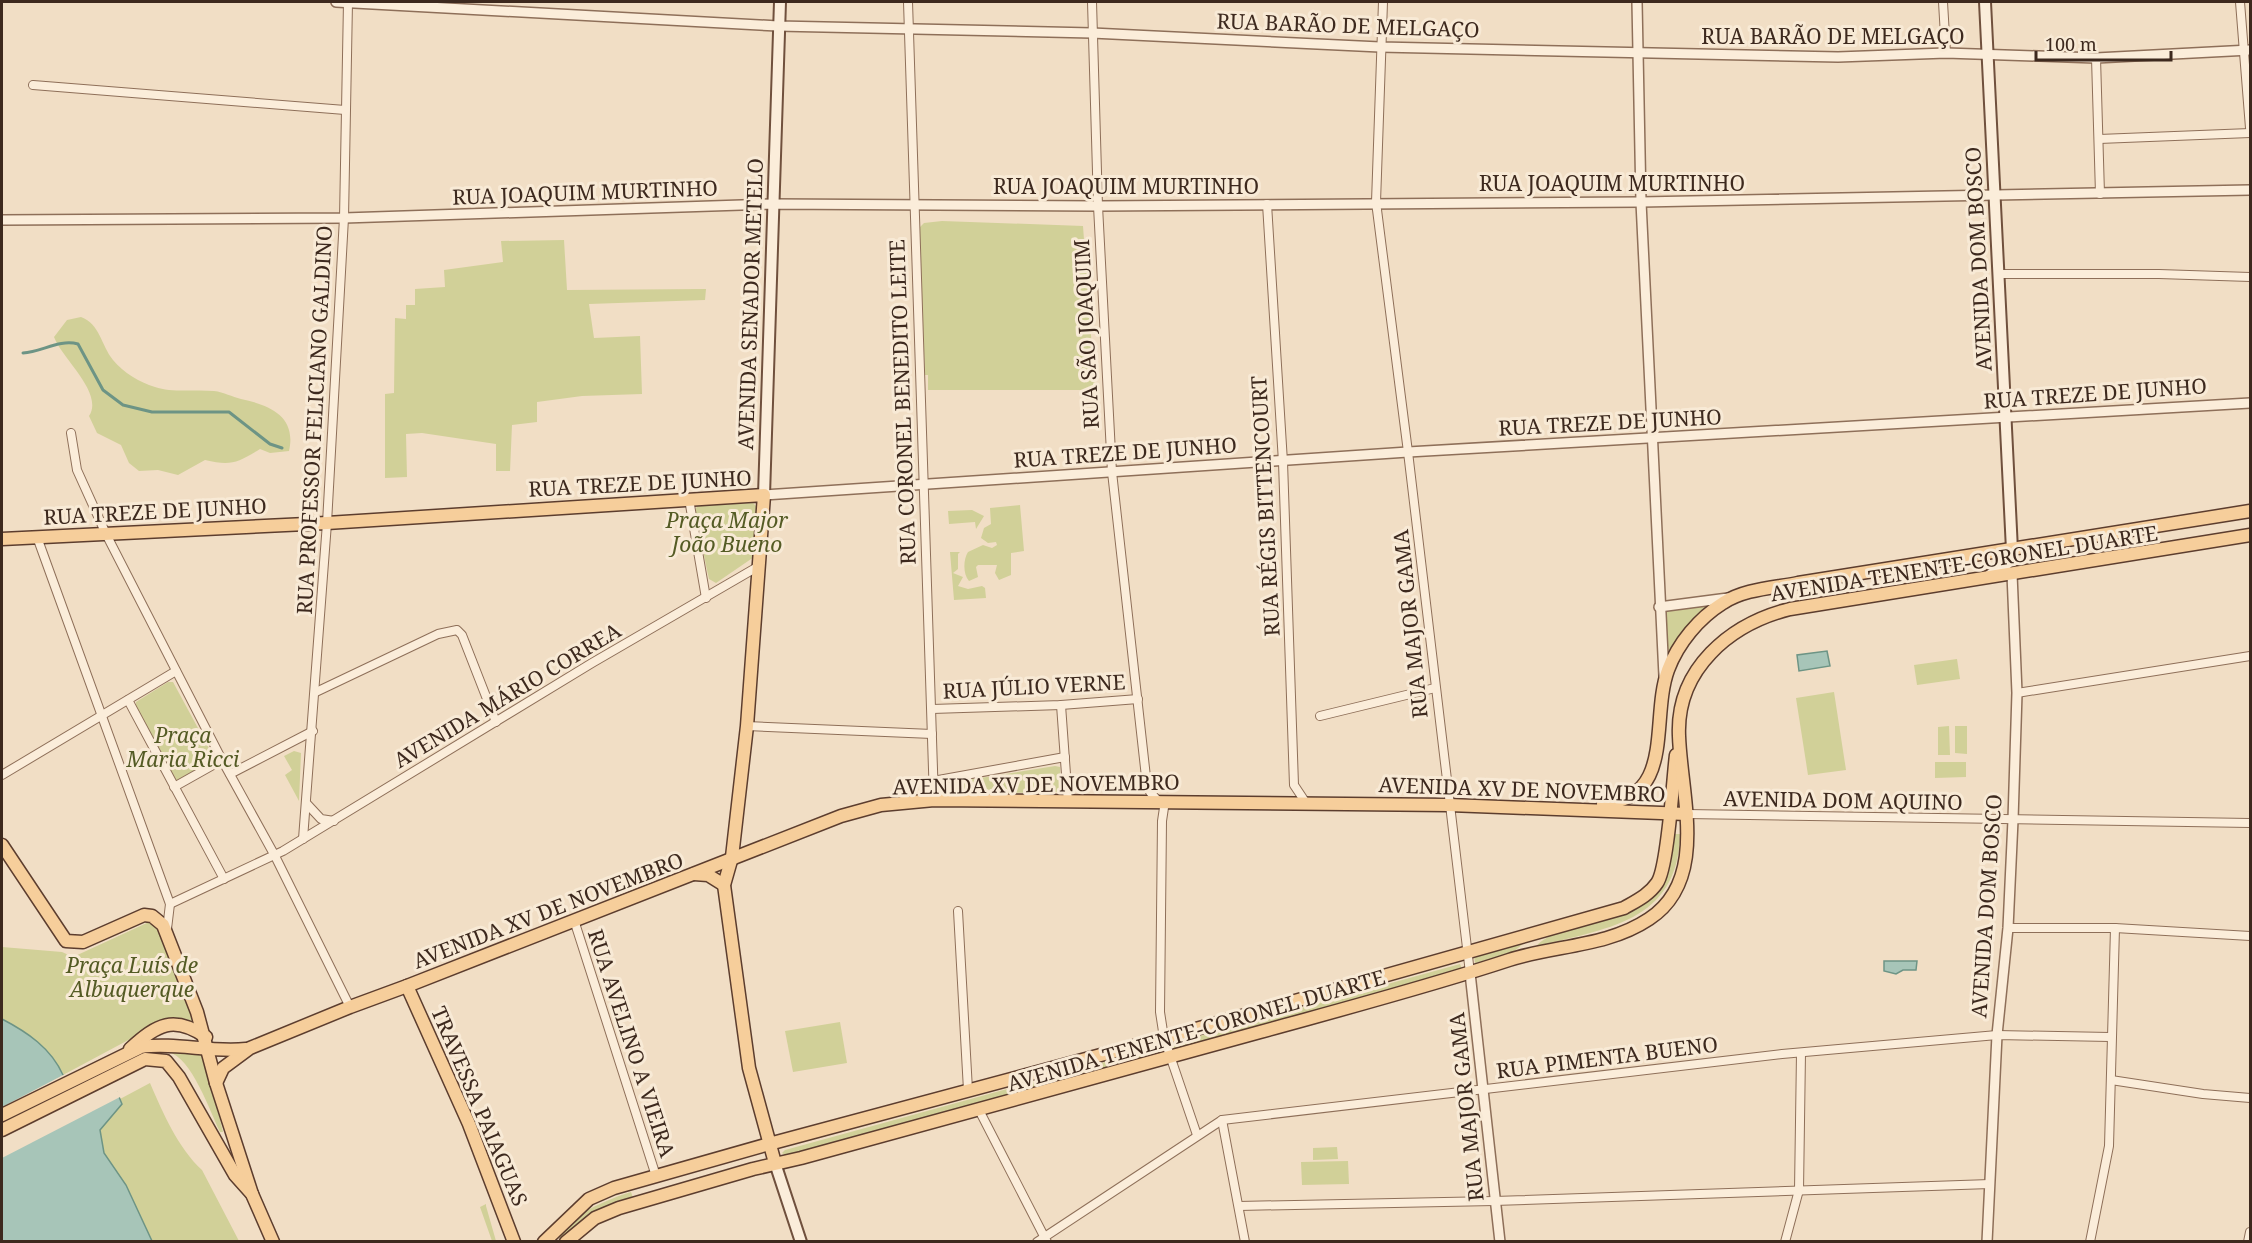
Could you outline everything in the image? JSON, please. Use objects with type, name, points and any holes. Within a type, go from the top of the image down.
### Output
[{"type":"main road","name":"AVENIDA SENADOR METELO","points":[[724,885],[732,857],[747,726],[764,495],[780,2]]},
{"type":"main road","name":"AVENIDA DOM BOSCO","points":[[1985,2],[2012,550]]},
{"type":"main road","name":"RUA TREZE DE JUNHO","points":[[2,539],[327,523],[764,495]]},
{"type":"main road","name":"AVENIDA TENENTE-CORONEL DUARTE","points":[[1558,808],[1617,803],[1626,800],[1643,786],[1654,767],[1658,719],[1664,685],[1674,656],[1691,631],[1711,612],[1733,597],[1798,583],[2250,511]]},
{"type":"main road","name":"AVENIDA TENENTE-CORONEL DUARTE","points":[[544,1242],[589,1199],[614,1188],[1164,1038],[1624,908],[1642,898],[1658,882],[1670,813],[1678,733],[1686,695],[1704,660],[1734,631],[1755,619],[1790,609],[2250,535]]},
{"type":"main road","points":[[1986,577],[2008,563],[2012,550]]},
{"type":"main road","name":"AVENIDA TENENTE-CORONEL DUARTE","points":[[566,1242],[595,1218],[619,1208],[775,1163],[1170,1058],[1516,958],[1619,934],[1661,910],[1678,888],[1682,875],[1687,814],[1678,733]]},
{"type":"main road","name":"AVENIDA XV DE NOVEMBRO","points":[[250,1048],[350,1006],[407,986],[732,857],[841,816],[881,806],[933,800],[1306,803],[1558,808],[1687,814]]},
{"type":"main road","points":[[2,845],[66,941],[82,942],[128,921],[150,915],[167,931],[208,1050],[216,1083],[252,1194],[273,1242]]},
{"type":"main road","points":[[693,874],[708,875],[724,885],[749,1068],[769,1144],[801,1242]]},
{"type":"main road","points":[[1516,958],[1544,931]]},
{"type":"main road","name":"TRAVESSA PAIAGUAS","points":[[407,986],[469,1124],[514,1242]]},
{"type":"main road","points":[[2,1115],[129,1050],[147,1034],[166,1025],[178,1023],[200,1030],[232,1050]]},
{"type":"main road","points":[[172,1046],[200,1030]]},
{"type":"main road","points":[[129,1050],[152,1045],[208,1050],[250,1048]]},
{"type":"main road","points":[[216,1083],[223,1068],[250,1048]]},
{"type":"main road","points":[[2,1130],[145,1059],[161,1059],[172,1066],[235,1175],[252,1194]]},
{"type":"street","name":"RUA BARÃO DE MELGAÇO","points":[[336,2],[778,26],[1092,33],[1380,47],[1838,57],[1946,53],[2096,58],[2247,50]]},
{"type":"street","name":"RUA PROFESSOR FELICIANO GALDINO","points":[[303,839],[316,692],[344,218],[348,2]]},
{"type":"street","name":"RUA CORONEL BENEDITO LEITE","points":[[908,2],[922,486],[932,709],[933,800]]},
{"type":"street","name":"RUA SÃO JOAQUIM","points":[[1092,2],[1098,206],[1112,472],[1146,777],[1150,792],[1162,802]]},
{"type":"street","name":"RUA MAJOR GAMA","points":[[1383,2],[1376,202],[1408,452],[1500,1242]]},
{"type":"street","points":[[1637,2],[1641,202],[1664,685]]},
{"type":"street","points":[[1943,2],[1946,53]]},
{"type":"street","points":[[2241,2],[2247,50],[2250,128]]},
{"type":"street","points":[[2096,58],[2100,194]]},
{"type":"street","points":[[33,85],[345,110]]},
{"type":"street","points":[[2099,139],[2250,133]]},
{"type":"street","name":"RUA JOAQUIM MURTINHO","points":[[2,220],[344,218],[773,204],[1098,206],[1376,202],[1641,202],[2250,190]]},
{"type":"street","name":"RUA RÉGIS BITTENCOURT","points":[[1267,204],[1283,462],[1294,785],[1306,803]]},
{"type":"street","points":[[1998,274],[2159,274],[2250,277]]},
{"type":"street","name":"RUA TREZE DE JUNHO","points":[[764,495],[1408,452],[2250,403]]},
{"type":"street","points":[[71,433],[77,470],[106,534],[222,760],[275,856],[350,1006]]},
{"type":"street","points":[[689,499],[706,598]]},
{"type":"street","points":[[37,537],[170,904],[167,931]]},
{"type":"street","name":"AVENIDA MÁRIO CORREA","points":[[170,904],[275,856],[759,566]]},
{"type":"street","name":"AVENIDA DOM BOSCO","points":[[1987,1242],[1997,1035],[2008,928],[2013,820],[2017,693],[2012,574]]},
{"type":"street","name":"AVENIDA TENENTE-CORONEL DUARTE","points":[[1659,607],[1733,597]]},
{"type":"street","points":[[316,692],[438,634],[457,630],[462,635],[496,722]]},
{"type":"street","points":[[2017,693],[2250,657]]},
{"type":"street","points":[[2,775],[176,671]]},
{"type":"street","points":[[1320,716],[1435,688]]},
{"type":"street","name":"RUA JÚLIO VERNE","points":[[932,709],[1061,705],[1138,699]]},
{"type":"street","points":[[128,700],[224,879]]},
{"type":"street","points":[[1061,705],[1068,802]]},
{"type":"street","points":[[747,726],[932,734]]},
{"type":"street","points":[[230,774],[313,731]]},
{"type":"street","points":[[933,782],[1065,757]]},
{"type":"street","points":[[174,788],[222,760]]},
{"type":"street","points":[[1162,802],[1160,988],[1164,1038],[1197,1135]]},
{"type":"street","points":[[307,804],[321,819],[334,820]]},
{"type":"street","name":"AVENIDA DOM AQUINO","points":[[1687,814],[2250,823]]},
{"type":"street","points":[[958,911],[968,1090]]},
{"type":"street","name":"RUA AVELINO A VIEIRA","points":[[574,920],[656,1176]]},
{"type":"street","points":[[2008,928],[2115,928],[2250,936]]},
{"type":"street","points":[[2090,1242],[2109,1146],[2110,1037],[2115,928]]},
{"type":"street","name":"RUA PIMENTA BUENO","points":[[1042,1240],[1222,1120],[1801,1053],[1997,1035],[2110,1037]]},
{"type":"street","points":[[1785,1242],[1799,1190],[1801,1053]]},
{"type":"street","points":[[2111,1080],[2203,1094],[2250,1098]]},
{"type":"street","points":[[979,1110],[1042,1240]]},
{"type":"street","points":[[1222,1120],[1245,1242]]},
{"type":"street","points":[[1239,1206],[1494,1201],[1990,1184]]},
{"type":"street","points":[[2248,1242],[2250,1232]]},
{"type":"green space","points":[[942,221],[1083,226],[1095,390],[928,390],[928,375],[925,375],[919,228],[924,223]]},
{"type":"green space","points":[[564,240],[567,290],[706,289],[705,300],[589,304],[594,338],[640,336],[642,394],[582,396],[537,402],[537,422],[512,425],[510,471],[496,471],[496,444],[422,433],[406,434],[407,477],[385,478],[385,394],[394,393],[395,318],[406,319],[406,305],[415,305],[415,289],[445,287],[444,270],[503,262],[501,241]]},
{"type":"green space","points":[[81,317],[96,330],[117,365],[143,382],[169,390],[218,392],[271,409],[285,421],[289,429],[289,451],[270,453],[260,449],[228,463],[205,460],[178,475],[158,470],[139,471],[129,463],[121,445],[97,433],[89,416],[92,407],[87,387],[54,337],[67,320]]},
{"type":"green space","name":"Praça Major João Bueno","points":[[753,503],[757,507],[754,557],[716,583],[709,579],[695,511],[697,506]]},
{"type":"green space","points":[[1020,505],[1024,551],[1011,553],[1011,575],[999,580],[995,573],[997,565],[978,565],[976,567],[978,577],[969,581],[964,567],[968,552],[983,545],[992,548],[997,545],[996,542],[988,543],[981,538],[984,528],[991,524],[990,508]]},
{"type":"green space","points":[[972,510],[984,516],[976,529],[975,522],[949,524],[948,511]]},
{"type":"green space","points":[[950,552],[960,552],[958,569],[953,573],[963,577],[958,586],[968,589],[982,586],[985,588],[986,598],[954,600]]},
{"type":"green space","points":[[1705,605],[1708,610],[1666,665],[1663,610]]},
{"type":"green space","points":[[1957,659],[1960,679],[1917,685],[1914,665]]},
{"type":"green space","name":"Praça Maria Ricci","points":[[168,682],[173,682],[212,754],[210,762],[176,781],[171,777],[136,706],[136,702]]},
{"type":"green space","points":[[1834,692],[1846,770],[1808,775],[1796,698]]},
{"type":"green space","points":[[1949,726],[1950,755],[1938,755],[1938,727]]},
{"type":"green space","points":[[1955,726],[1967,726],[1967,754],[1955,753]]},
{"type":"green space","points":[[294,751],[301,753],[299,801],[285,775],[292,770],[284,756]]},
{"type":"green space","points":[[1935,762],[1966,762],[1966,777],[1935,778]]},
{"type":"green space","points":[[1060,767],[1061,792],[944,794],[947,784]]},
{"type":"green space","points":[[1673,834],[1680,834],[1676,864],[1666,887],[1651,904],[1633,917],[1611,927],[1535,947],[1548,937],[1564,930],[1616,917],[1647,902],[1658,888],[1666,869]]},
{"type":"green space","name":"Praça Luís de Albuquerque","points":[[149,922],[158,927],[191,1013],[192,1022],[177,1018],[162,1022],[63,1075],[45,1049],[20,1029],[2,1019],[2,947],[62,952],[73,957]]},
{"type":"green space","points":[[1524,943],[1512,953],[1475,963],[1474,956]]},
{"type":"green space","points":[[1460,964],[1462,969],[1173,1050],[1170,1044]]},
{"type":"green space","points":[[840,1022],[847,1063],[793,1072],[785,1031]]},
{"type":"green space","points":[[1156,1048],[1159,1050],[1158,1054],[787,1156],[782,1153],[785,1150]]},
{"type":"green space","points":[[166,1049],[204,1053],[223,1132],[220,1132],[192,1074],[177,1056],[168,1052],[135,1053]]},
{"type":"green space","points":[[150,1083],[172,1130],[202,1170],[239,1241],[152,1241],[126,1185],[104,1153],[100,1130],[122,1104],[120,1099]]},
{"type":"green space","points":[[1337,1147],[1338,1159],[1313,1160],[1313,1148]]},
{"type":"green space","points":[[1348,1161],[1349,1184],[1302,1185],[1301,1162]]},
{"type":"green space","points":[[631,1192],[633,1198],[564,1238],[559,1238],[563,1230],[579,1215],[601,1203]]},
{"type":"green space","points":[[486,1204],[496,1241],[492,1241],[480,1207]]},
{"type":"shaded area","points":[[1827,651],[1830,666],[1799,671],[1797,655]]},
{"type":"shaded area","points":[[1884,961],[1917,961],[1916,970],[1903,970],[1896,974],[1884,971]]},
{"type":"shaded area","points":[[2,1019],[20,1029],[45,1049],[63,1075],[117,1092],[122,1104],[100,1130],[104,1153],[126,1185],[152,1241],[2,1241]]},
{"type":"pier","points":[[67,1073],[96,1076],[109,1082],[122,1096],[2,1158],[2,1107]]},
{"type":"waterway","points":[[23,353],[57,344],[78,344],[103,390],[123,405],[152,412],[229,412],[270,444],[282,448]]}]
